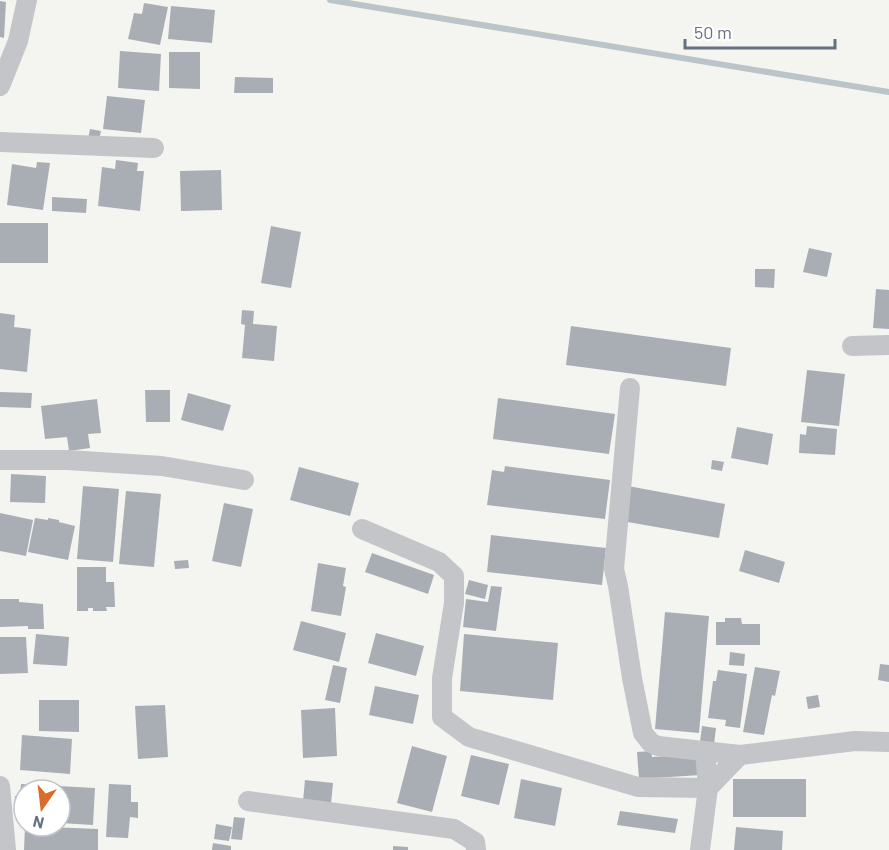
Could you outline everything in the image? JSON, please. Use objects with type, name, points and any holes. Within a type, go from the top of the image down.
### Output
[{"type":"street","points":[[0,86],[18,41],[27,0]]},
{"type":"street","points":[[0,142],[154,148]]},
{"type":"street","points":[[852,346],[889,345]]},
{"type":"street","points":[[630,388],[614,569],[643,733],[651,743],[658,746],[740,754],[855,741],[889,742]]},
{"type":"street","points":[[0,460],[67,460],[162,466],[244,480]]},
{"type":"street","points":[[362,529],[439,562],[454,576],[454,603],[442,678],[442,717],[469,737],[638,787],[708,788],[740,754]]},
{"type":"street","points":[[700,850],[708,788],[705,751]]},
{"type":"street","points":[[0,786],[6,850]]},
{"type":"street","points":[[248,801],[454,829],[475,842],[476,850]]},
{"type":"building","points":[[0,1],[6,2],[4,38],[0,37]]},
{"type":"building","points":[[144,3],[168,7],[160,45],[128,39],[134,13],[142,14]]},
{"type":"building","points":[[171,6],[215,10],[212,43],[168,39]]},
{"type":"building","points":[[120,51],[161,54],[159,91],[118,88]]},
{"type":"building","points":[[169,52],[200,52],[200,89],[169,88]]},
{"type":"building","points":[[235,77],[273,78],[273,93],[234,93]]},
{"type":"building","points":[[107,96],[145,100],[141,133],[103,129]]},
{"type":"building","points":[[90,129],[101,131],[99,140],[88,139]]},
{"type":"building","points":[[116,160],[138,163],[137,171],[144,171],[140,211],[98,206],[102,167],[115,169]]},
{"type":"building","points":[[37,162],[50,163],[43,210],[7,205],[12,164],[36,168]]},
{"type":"building","points":[[221,170],[222,210],[181,211],[180,171]]},
{"type":"building","points":[[52,197],[87,199],[86,213],[52,211]]},
{"type":"building","points":[[0,223],[48,223],[48,263],[0,263]]},
{"type":"building","points":[[271,226],[301,232],[291,288],[261,283]]},
{"type":"building","points":[[809,248],[832,253],[827,277],[803,272]]},
{"type":"building","points":[[755,269],[775,269],[774,288],[755,287]]},
{"type":"building","points":[[876,289],[889,290],[889,329],[873,328]]},
{"type":"building","points":[[242,310],[254,311],[253,324],[277,326],[274,361],[242,358],[245,325],[241,324]]},
{"type":"building","points":[[0,313],[15,315],[14,327],[31,329],[27,372],[0,369]]},
{"type":"building","points":[[571,326],[731,348],[726,386],[566,365]]},
{"type":"building","points":[[807,370],[845,374],[839,426],[801,422]]},
{"type":"building","points":[[145,390],[170,390],[170,422],[146,422]]},
{"type":"building","points":[[0,392],[32,393],[31,408],[0,407]]},
{"type":"building","points":[[188,393],[231,405],[223,431],[181,420]]},
{"type":"building","points":[[498,398],[615,414],[609,454],[493,439]]},
{"type":"building","points":[[97,399],[101,433],[88,434],[90,448],[69,451],[67,437],[45,439],[41,406]]},
{"type":"building","points":[[807,426],[837,429],[835,455],[799,453],[800,434],[806,435]]},
{"type":"building","points":[[737,427],[773,434],[768,465],[731,458]]},
{"type":"building","points":[[712,460],[724,462],[722,471],[711,469]]},
{"type":"building","points":[[505,466],[610,480],[605,519],[487,505],[492,470],[504,472]]},
{"type":"building","points":[[299,467],[359,483],[350,516],[290,500]]},
{"type":"building","points":[[11,474],[46,476],[45,503],[10,502]]},
{"type":"building","points":[[83,486],[119,489],[113,562],[77,559]]},
{"type":"building","points":[[628,486],[725,504],[719,538],[622,521]]},
{"type":"building","points":[[126,491],[161,494],[154,567],[119,564]]},
{"type":"building","points":[[224,503],[253,509],[241,567],[212,561]]},
{"type":"building","points":[[0,513],[33,520],[26,556],[0,551]]},
{"type":"building","points":[[35,518],[59,520],[59,522],[75,526],[68,560],[28,552]]},
{"type":"building","points":[[491,535],[606,548],[602,585],[487,572]]},
{"type":"building","points":[[745,550],[785,562],[779,583],[739,571]]},
{"type":"building","points":[[372,553],[434,575],[428,594],[365,572]]},
{"type":"building","points":[[188,560],[189,568],[175,569],[174,561]]},
{"type":"building","points":[[318,563],[346,568],[343,586],[346,587],[341,616],[311,611]]},
{"type":"building","points":[[77,567],[106,567],[106,582],[114,582],[115,607],[106,607],[107,611],[93,611],[93,608],[88,608],[88,611],[77,611]]},
{"type":"building","points":[[469,580],[488,585],[485,599],[465,594]]},
{"type":"building","points":[[491,586],[502,587],[496,631],[463,627],[466,599],[488,602]]},
{"type":"building","points":[[0,599],[19,599],[19,602],[43,604],[44,629],[28,629],[28,626],[0,627]]},
{"type":"building","points":[[665,612],[709,616],[699,733],[655,729]]},
{"type":"building","points":[[725,618],[741,618],[742,624],[760,624],[760,645],[716,645],[716,622],[725,622]]},
{"type":"building","points":[[301,621],[346,633],[339,662],[293,650]]},
{"type":"building","points":[[376,633],[424,646],[416,676],[368,663]]},
{"type":"building","points":[[36,634],[69,637],[67,666],[33,664]]},
{"type":"building","points":[[464,634],[558,643],[553,700],[460,691]]},
{"type":"building","points":[[0,637],[26,637],[28,673],[0,674]]},
{"type":"building","points":[[730,652],[745,654],[744,666],[729,665]]},
{"type":"building","points":[[880,664],[889,665],[889,682],[878,680]]},
{"type":"building","points":[[333,665],[347,668],[340,703],[325,700]]},
{"type":"building","points":[[755,667],[780,671],[775,696],[772,695],[764,735],[743,732]]},
{"type":"building","points":[[718,670],[747,674],[740,728],[725,726],[726,720],[708,718],[713,681],[716,681]]},
{"type":"building","points":[[375,686],[419,695],[413,724],[369,715]]},
{"type":"building","points":[[818,695],[820,707],[808,709],[806,697]]},
{"type":"building","points":[[39,700],[79,700],[79,732],[39,731]]},
{"type":"building","points":[[165,705],[168,757],[138,759],[135,706]]},
{"type":"building","points":[[335,708],[337,756],[303,758],[301,710]]},
{"type":"building","points":[[702,726],[716,728],[714,744],[700,742]]},
{"type":"building","points":[[22,735],[72,739],[70,774],[20,770]]},
{"type":"building","points":[[412,746],[447,756],[432,812],[397,803]]},
{"type":"building","points":[[651,751],[652,757],[699,754],[701,775],[639,779],[637,752]]},
{"type":"building","points":[[471,755],[509,764],[499,805],[461,796]]},
{"type":"building","points":[[521,779],[562,788],[555,826],[514,818]]},
{"type":"building","points":[[733,779],[806,779],[806,817],[733,817]]},
{"type":"building","points":[[305,780],[333,783],[331,804],[303,801]]},
{"type":"building","points":[[109,784],[131,785],[131,802],[138,802],[138,818],[130,817],[128,838],[106,837]]},
{"type":"building","points":[[72,787],[95,788],[93,825],[72,824]]},
{"type":"building","points":[[620,811],[678,819],[675,833],[617,825]]},
{"type":"building","points":[[234,817],[245,818],[242,840],[231,839]]},
{"type":"building","points":[[216,824],[232,827],[229,841],[214,839]]},
{"type":"building","points":[[736,827],[783,831],[782,850],[734,850]]},
{"type":"building","points":[[72,828],[98,829],[98,850],[24,850],[24,838],[72,838]]},
{"type":"building","points":[[213,843],[231,846],[231,850],[212,850]]},
{"type":"building","points":[[393,846],[408,847],[408,850],[393,850]]},
{"type":"waterway","points":[[330,0],[889,92]]}]
